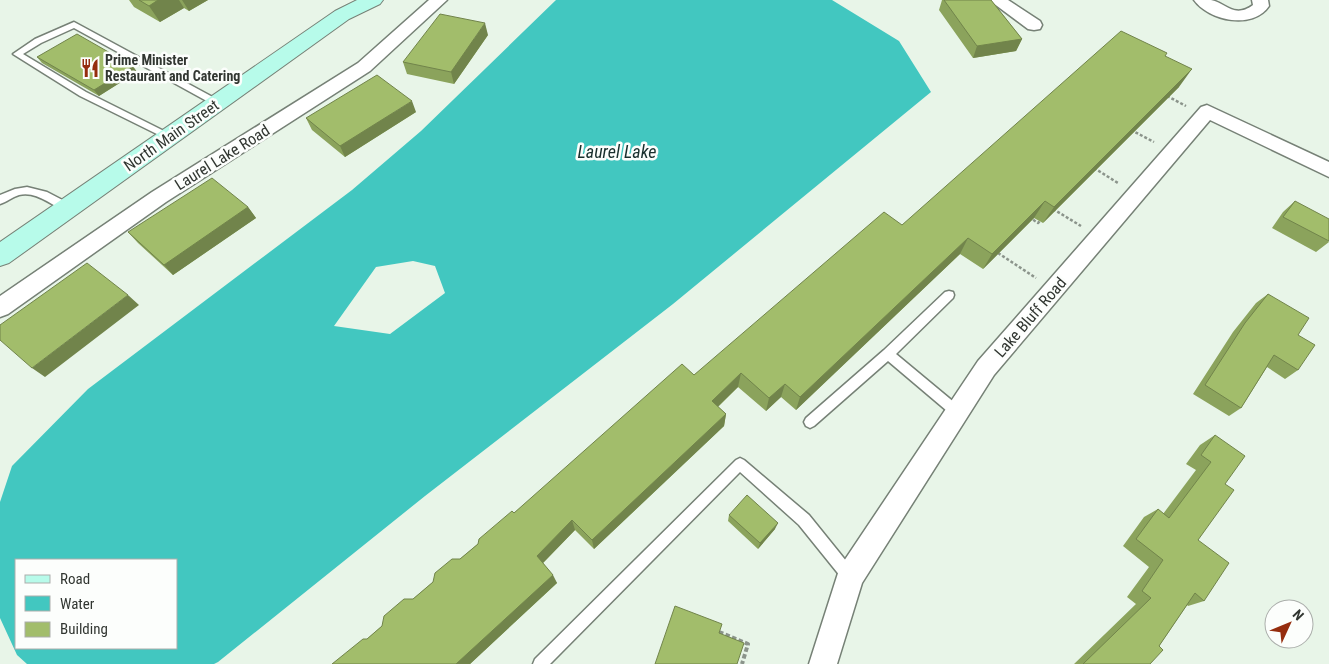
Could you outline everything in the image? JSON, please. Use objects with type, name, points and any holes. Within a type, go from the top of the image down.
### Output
[{"type":"main road","name":"North Main Street","points":[[0,255],[218,103],[347,8],[373,0]]},
{"type":"street","name":"Laurel Lake Road","points":[[0,308],[159,197],[364,67],[439,0]]},
{"type":"street","points":[[997,0],[1034,25]]},
{"type":"street","points":[[1202,0],[1217,10],[1239,15],[1249,14],[1258,10],[1261,6],[1260,0]]},
{"type":"street","name":"Lake Bluff Road","points":[[823,664],[850,577],[986,368],[1207,111],[1329,170]]},
{"type":"lane","points":[[169,137],[83,94],[17,54],[38,41],[74,25],[218,103]]},
{"type":"lane","points":[[0,200],[18,190],[30,190],[45,194],[68,208]]},
{"type":"lane","points":[[810,422],[888,354],[949,294]]},
{"type":"lane","points":[[888,354],[958,412]]},
{"type":"lane","points":[[540,664],[740,464],[804,520],[850,577]]},
{"type":"path","points":[[1162,101],[1172,90]]},
{"type":"path","points":[[1125,136],[1137,124]]},
{"type":"path","points":[[1100,161],[1093,168],[1137,193]]},
{"type":"path","points":[[1057,204],[1052,209],[1099,237]]},
{"type":"path","points":[[1022,212],[1038,223],[1045,216]]},
{"type":"path","points":[[998,253],[1054,290]]},
{"type":"path","points":[[719,632],[748,644],[742,664]]},
{"type":"water","name":"Laurel Lake","points":[[556,0],[832,0],[899,41],[931,92],[673,304],[425,496],[218,662],[214,664],[27,664],[17,655],[0,618],[0,502],[12,466],[88,389],[352,190],[421,131]],"holes":[[[413,261],[435,266],[445,293],[390,334],[334,326],[376,267]]]},
{"type":"building","points":[[139,0],[158,0],[149,6]]},
{"type":"building","points":[[944,0],[991,0],[1022,39],[977,46]]},
{"type":"building","points":[[440,14],[485,23],[451,72],[403,62]]},
{"type":"building","points":[[1121,31],[1167,53],[1165,56],[1192,69],[1054,207],[1045,201],[992,254],[968,238],[800,397],[785,384],[769,398],[741,373],[712,401],[726,414],[592,540],[572,520],[537,556],[553,575],[456,664],[332,664],[382,626],[384,616],[404,599],[413,599],[433,582],[435,573],[452,559],[460,559],[478,544],[479,539],[512,511],[514,513],[682,364],[694,375],[884,212],[902,225]]},
{"type":"building","name":"Prime Minister Restaurant and Catering","points":[[77,34],[133,66],[94,90],[37,57]]},
{"type":"building","points":[[377,75],[412,101],[340,146],[306,118]]},
{"type":"building","points":[[212,178],[248,207],[164,265],[128,232]]},
{"type":"building","points":[[1295,201],[1329,219],[1329,241],[1283,217]]},
{"type":"building","points":[[87,263],[128,295],[32,368],[0,340],[0,325]]},
{"type":"building","points":[[1268,294],[1309,318],[1298,335],[1315,345],[1298,370],[1274,355],[1241,408],[1205,385],[1245,323]]},
{"type":"building","points":[[1215,435],[1245,456],[1225,484],[1234,490],[1198,540],[1229,563],[1204,601],[1195,593],[1159,646],[1163,650],[1150,664],[1083,664],[1151,598],[1142,591],[1163,560],[1136,539],[1158,509],[1169,518],[1211,462],[1201,455]]},
{"type":"building","points":[[747,495],[778,523],[760,543],[729,515]]},
{"type":"building","points":[[675,606],[722,624],[719,633],[744,643],[737,664],[655,664]]},
{"type":"place","name":"Prime Minister Restaurant and Catering","points":[[90,68]]}]
